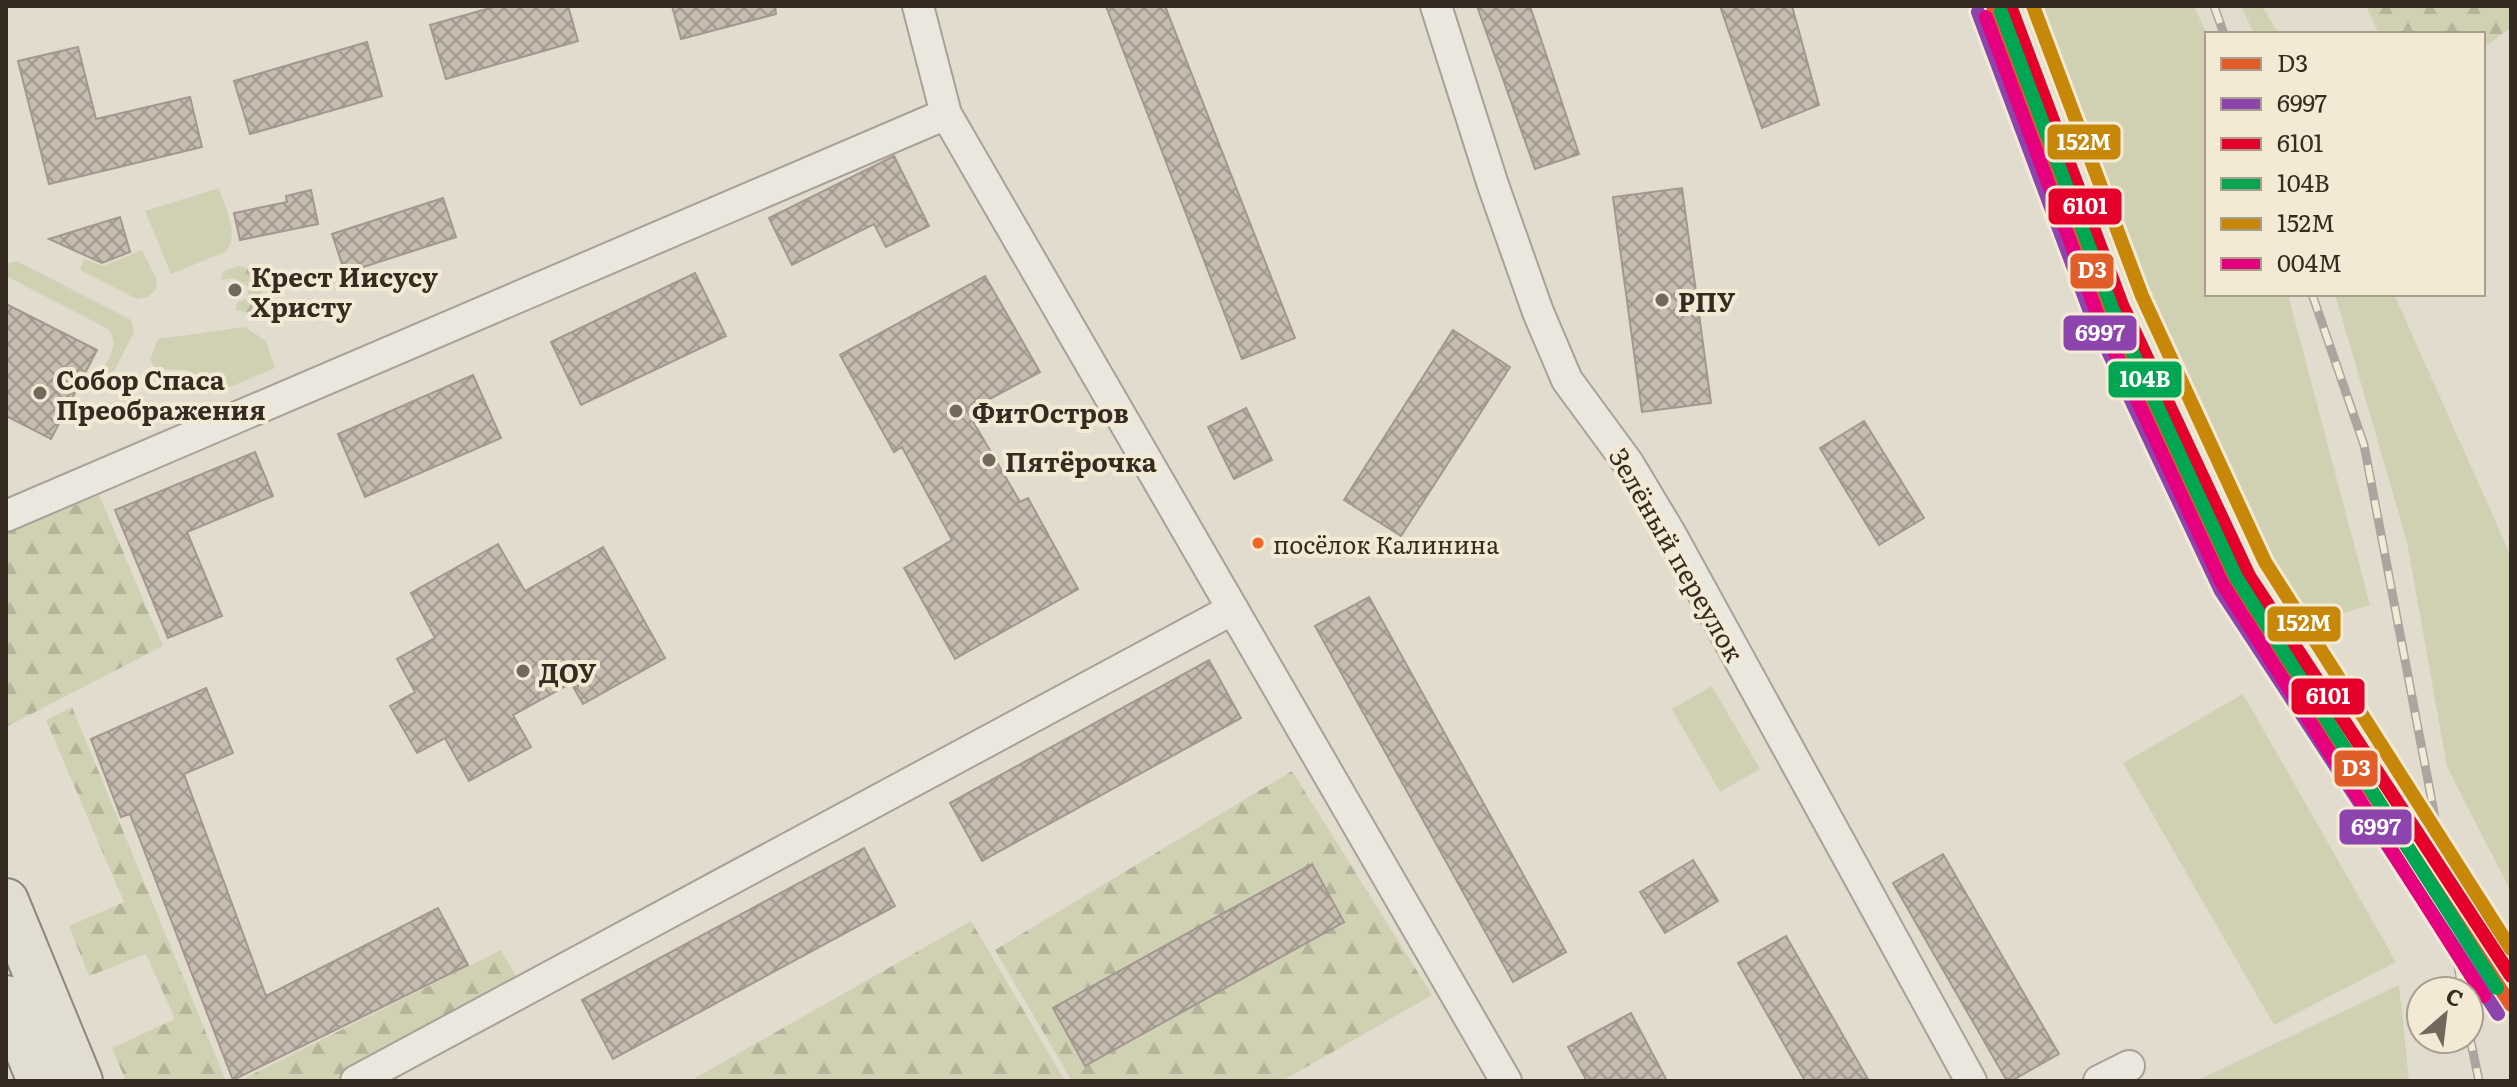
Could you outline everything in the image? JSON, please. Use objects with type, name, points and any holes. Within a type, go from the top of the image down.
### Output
[{"type":"main road","points":[[6,901],[80,1081]]},
{"type":"main road","points":[[6,998],[40,1081]]},
{"type":"street","points":[[918,6],[946,114],[1506,1081]]},
{"type":"street","name":"Зелёный переулок","points":[[1436,6],[1503,214],[1538,312],[1567,380],[1628,463],[1670,533],[1971,1081]]},
{"type":"street","points":[[6,516],[946,114]]},
{"type":"street","points":[[356,1081],[1233,609]]},
{"type":"street","points":[[2099,1081],[2129,1066]]},
{"type":"green space","points":[[2029,6],[2194,6],[2206,32],[2205,296],[2289,296],[2370,605],[2297,627],[2120,247]]},
{"type":"green space","points":[[2241,6],[2262,6],[2278,32],[2253,32]]},
{"type":"green space","points":[[2366,6],[2511,6],[2511,28],[2485,47],[2485,32],[2378,32]]},
{"type":"green space","points":[[219,188],[232,230],[230,245],[225,252],[171,274],[145,211]]},
{"type":"green space","points":[[142,250],[156,278],[157,288],[148,297],[137,299],[80,270],[84,259],[103,266]]},
{"type":"green space","points":[[17,261],[131,320],[134,332],[108,383],[98,378],[113,347],[108,329],[6,276],[6,264]]},
{"type":"green space","points":[[238,266],[252,269],[263,291],[250,313],[235,310],[237,302],[247,299],[249,287],[233,278],[221,280],[223,271]]},
{"type":"green space","points":[[2336,296],[2395,296],[2511,556],[2511,892],[2447,767],[2407,542]]},
{"type":"green space","points":[[245,327],[266,341],[275,368],[221,391],[186,370],[156,369],[150,360],[158,339]]},
{"type":"green space","points":[[99,495],[163,646],[6,727],[6,534]]},
{"type":"green space","points":[[1712,686],[1760,769],[1720,792],[1672,709]]},
{"type":"green space","points":[[2243,694],[2396,962],[2274,1025],[2123,763]]},
{"type":"green space","points":[[72,707],[226,1081],[126,1081],[112,1048],[175,1019],[146,954],[89,976],[69,926],[124,902],[46,720]]},
{"type":"green space","points":[[1292,771],[1432,995],[1282,1081],[1072,1081],[995,950]],"holes":[[[1311,865],[1343,922],[1086,1065],[1054,1007]]]},
{"type":"green space","points":[[971,921],[1065,1081],[690,1081]]},
{"type":"green space","points":[[501,950],[522,986],[349,1081],[239,1081]]},
{"type":"green space","points":[[2399,985],[2409,1081],[2198,1080]]},
{"type":"building","points":[[497,6],[568,6],[578,41],[446,79],[430,25]]},
{"type":"building","points":[[672,6],[775,6],[776,14],[681,39]]},
{"type":"building","points":[[1106,6],[1165,6],[1295,338],[1242,359]]},
{"type":"building","points":[[1477,6],[1530,6],[1579,154],[1535,169]]},
{"type":"building","points":[[1720,6],[1792,6],[1819,105],[1762,128]]},
{"type":"building","points":[[367,42],[382,96],[250,134],[234,81]]},
{"type":"building","points":[[78,47],[96,119],[190,97],[202,147],[49,184],[18,61]]},
{"type":"building","points":[[894,156],[929,226],[886,247],[874,224],[792,265],[769,218]]},
{"type":"building","name":"РПУ","points":[[1682,188],[1711,403],[1642,412],[1613,197]]},
{"type":"building","points":[[311,190],[318,224],[240,240],[234,213],[287,202],[286,196]]},
{"type":"building","points":[[443,198],[456,237],[345,273],[332,234]]},
{"type":"building","points":[[120,217],[130,252],[102,263],[49,239]]},
{"type":"building","points":[[695,273],[726,336],[581,405],[551,342]]},
{"type":"building","points":[[985,276],[1040,372],[967,411],[1020,502],[1028,498],[1078,589],[955,659],[904,568],[952,540],[902,447],[894,452],[840,355]]},
{"type":"building","name":"Собор Спаса Преображения","points":[[6,304],[97,350],[51,439],[6,416]]},
{"type":"building","points":[[1453,330],[1510,367],[1401,536],[1344,500]]},
{"type":"building","points":[[473,375],[501,438],[365,497],[338,434]]},
{"type":"building","points":[[1246,408],[1272,460],[1234,479],[1208,427]]},
{"type":"building","points":[[1864,421],[1924,518],[1879,545],[1820,448]]},
{"type":"building","points":[[255,452],[273,496],[187,532],[222,616],[168,638],[115,510]]},
{"type":"building","name":"ДОУ","points":[[498,544],[525,591],[603,547],[665,658],[583,704],[571,683],[513,715],[531,747],[469,781],[445,738],[417,753],[390,706],[415,692],[397,659],[435,638],[411,593]]},
{"type":"building","points":[[1369,597],[1566,952],[1513,982],[1315,626]]},
{"type":"building","points":[[1209,660],[1241,718],[982,861],[950,803]]},
{"type":"building","points":[[206,688],[233,753],[184,774],[266,996],[438,908],[468,965],[233,1080],[130,814],[121,817],[91,739]]},
{"type":"building","points":[[864,848],[895,906],[613,1059],[582,1000]]},
{"type":"building","points":[[1943,854],[2059,1054],[2011,1081],[2007,1081],[1893,883]]},
{"type":"building","points":[[1693,860],[1718,901],[1665,933],[1640,892]]},
{"type":"building","points":[[1312,864],[1344,922],[1085,1066],[1053,1008]]},
{"type":"building","points":[[1786,936],[1869,1081],[1805,1081],[1738,963]]},
{"type":"building","points":[[1631,1013],[1667,1081],[1587,1081],[1568,1047]]},
{"type":"railway","points":[[2214,6],[2223,32]]},
{"type":"railway","points":[[2313,296],[2364,445],[2433,807],[2459,975]]},
{"type":"railway","points":[[2474,1055],[2479,1081]]},
{"type":"transit line","name":"D3","points":[[1993,6],[2107,311],[2235,584],[2511,1005]]},
{"type":"transit line","name":"6101","points":[[2010,6],[2122,305],[2249,576],[2511,976]]},
{"type":"transit line","name":"152М","points":[[2033,6],[2142,296],[2265,562],[2511,949]]},
{"type":"transit line","name":"6997","points":[[1978,12],[2092,317],[2221,591],[2498,1014]]},
{"type":"transit line","name":"104В","points":[[2001,12],[2112,308],[2236,577],[2497,988]]},
{"type":"transit line","name":"004М","points":[[1986,17],[2097,313],[2222,583],[2471,975]]},
{"type":"place","name":"Крест Иисусу Христу","points":[[235,290]]},
{"type":"place","name":"РПУ","points":[[1662,300]]},
{"type":"place","name":"Собор Спаса Преображения","points":[[40,393]]},
{"type":"place","name":"ФитОстров","points":[[956,411]]},
{"type":"place","name":"Пятёрочка","points":[[989,460]]},
{"type":"place","name":"посёлок Калинина","points":[[1258,543]]},
{"type":"place","name":"ДОУ","points":[[523,671]]}]
